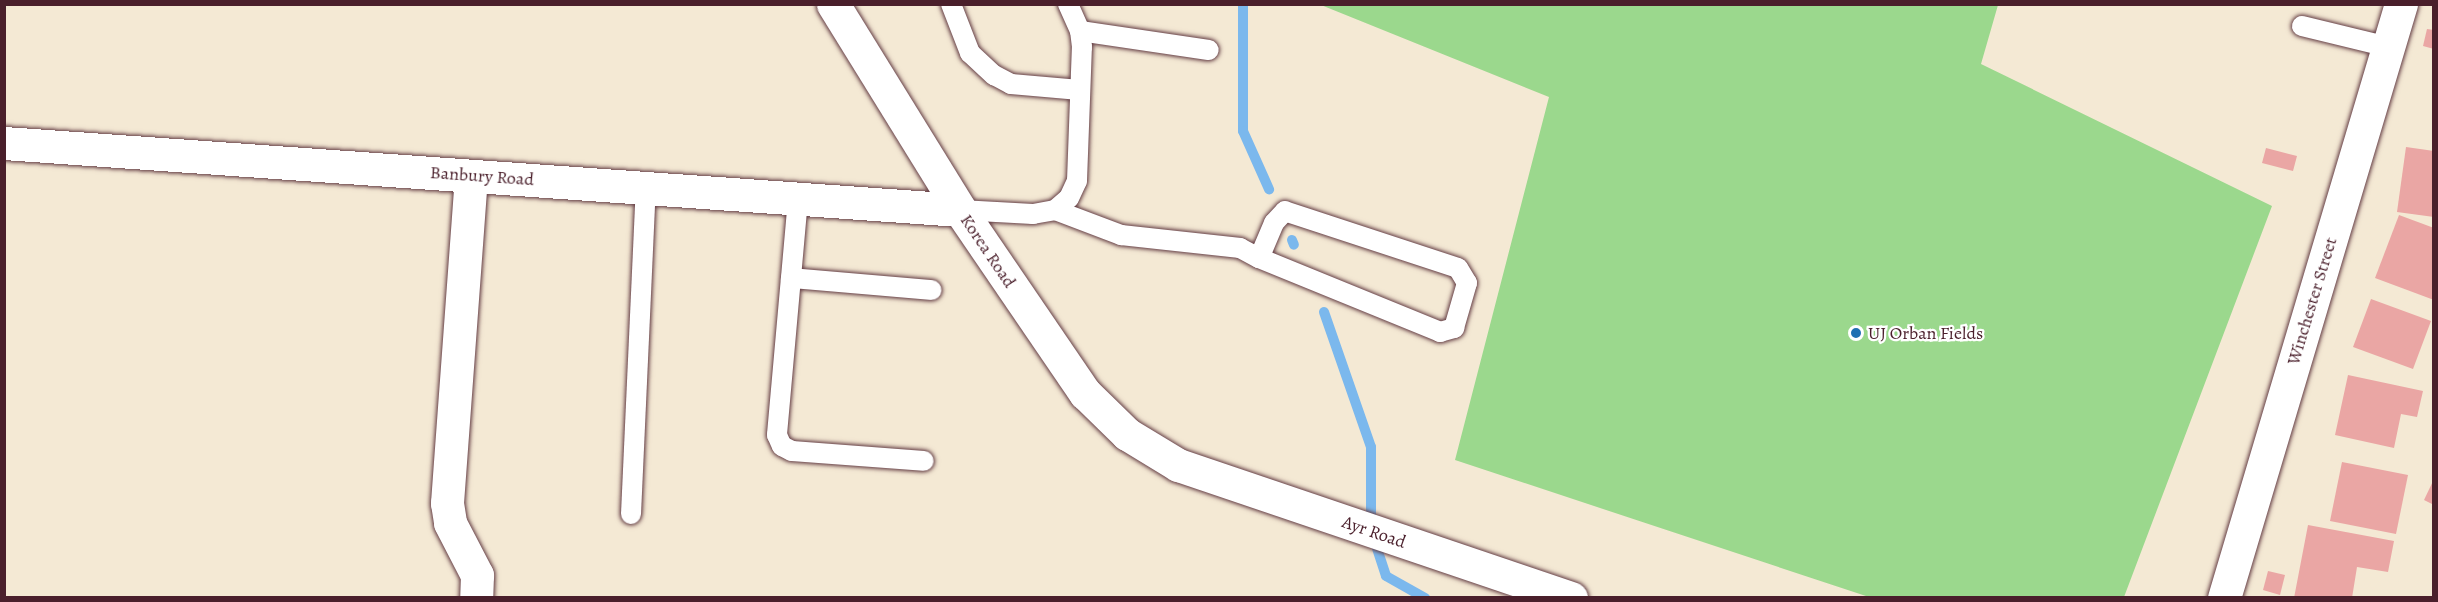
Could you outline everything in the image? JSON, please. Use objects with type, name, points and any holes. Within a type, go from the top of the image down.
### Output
[{"type":"street","name":"Korea Road","points":[[834,4],[960,210],[1085,393],[1127,434],[1178,465]]},
{"type":"street","name":"Winchester Street","points":[[2224,597],[2401,4]]},
{"type":"street","name":"Banbury Road","points":[[4,143],[960,210]]},
{"type":"street","points":[[471,176],[447,503],[450,523],[477,575],[476,597]]},
{"type":"street","name":"Ayr Road","points":[[1178,465],[1571,597]]},
{"type":"lane","points":[[951,4],[970,53],[994,75],[1011,84],[1080,90]]},
{"type":"lane","points":[[960,210],[1033,214],[1055,210],[1069,198],[1077,181],[1080,31],[1068,4]]},
{"type":"lane","points":[[2302,26],[2388,47]]},
{"type":"lane","points":[[1080,31],[1209,50]]},
{"type":"lane","points":[[631,514],[646,188]]},
{"type":"lane","points":[[798,199],[777,435],[782,446],[792,451],[924,461]]},
{"type":"lane","points":[[1055,210],[1121,235],[1227,245],[1440,332],[1454,328],[1467,283],[1458,268],[1285,211],[1274,223],[1259,258]]},
{"type":"lane","points":[[791,278],[931,290]]},
{"type":"green space","name":"UJ Orban Fields","points":[[1321,5],[1998,5],[1981,64],[2272,206],[2124,597],[1869,597],[1455,460],[1549,97]]},
{"type":"building","points":[[2427,29],[2434,30],[2434,49],[2423,46]]},
{"type":"building","points":[[2406,147],[2434,151],[2434,217],[2397,212]]},
{"type":"building","points":[[2266,148],[2297,156],[2293,171],[2262,163]]},
{"type":"building","points":[[2399,215],[2434,228],[2434,300],[2375,278]]},
{"type":"building","points":[[2371,299],[2431,321],[2413,369],[2353,347]]},
{"type":"building","points":[[2348,375],[2423,391],[2417,417],[2401,414],[2394,448],[2335,435]]},
{"type":"building","points":[[2342,462],[2408,475],[2396,534],[2330,521]]},
{"type":"building","points":[[2434,479],[2434,505],[2424,500]]},
{"type":"building","points":[[2308,525],[2394,541],[2388,572],[2357,567],[2352,598],[2294,598]]},
{"type":"building","points":[[2268,571],[2285,575],[2280,595],[2263,590]]},
{"type":"waterway","points":[[1243,4],[1243,131],[1269,189]]},
{"type":"waterway","points":[[1292,240],[1294,245]]},
{"type":"waterway","points":[[1324,312],[1371,447],[1371,530],[1386,576],[1425,598]]},
{"type":"place","name":"UJ Orban Fields","points":[[1856,333]]}]
